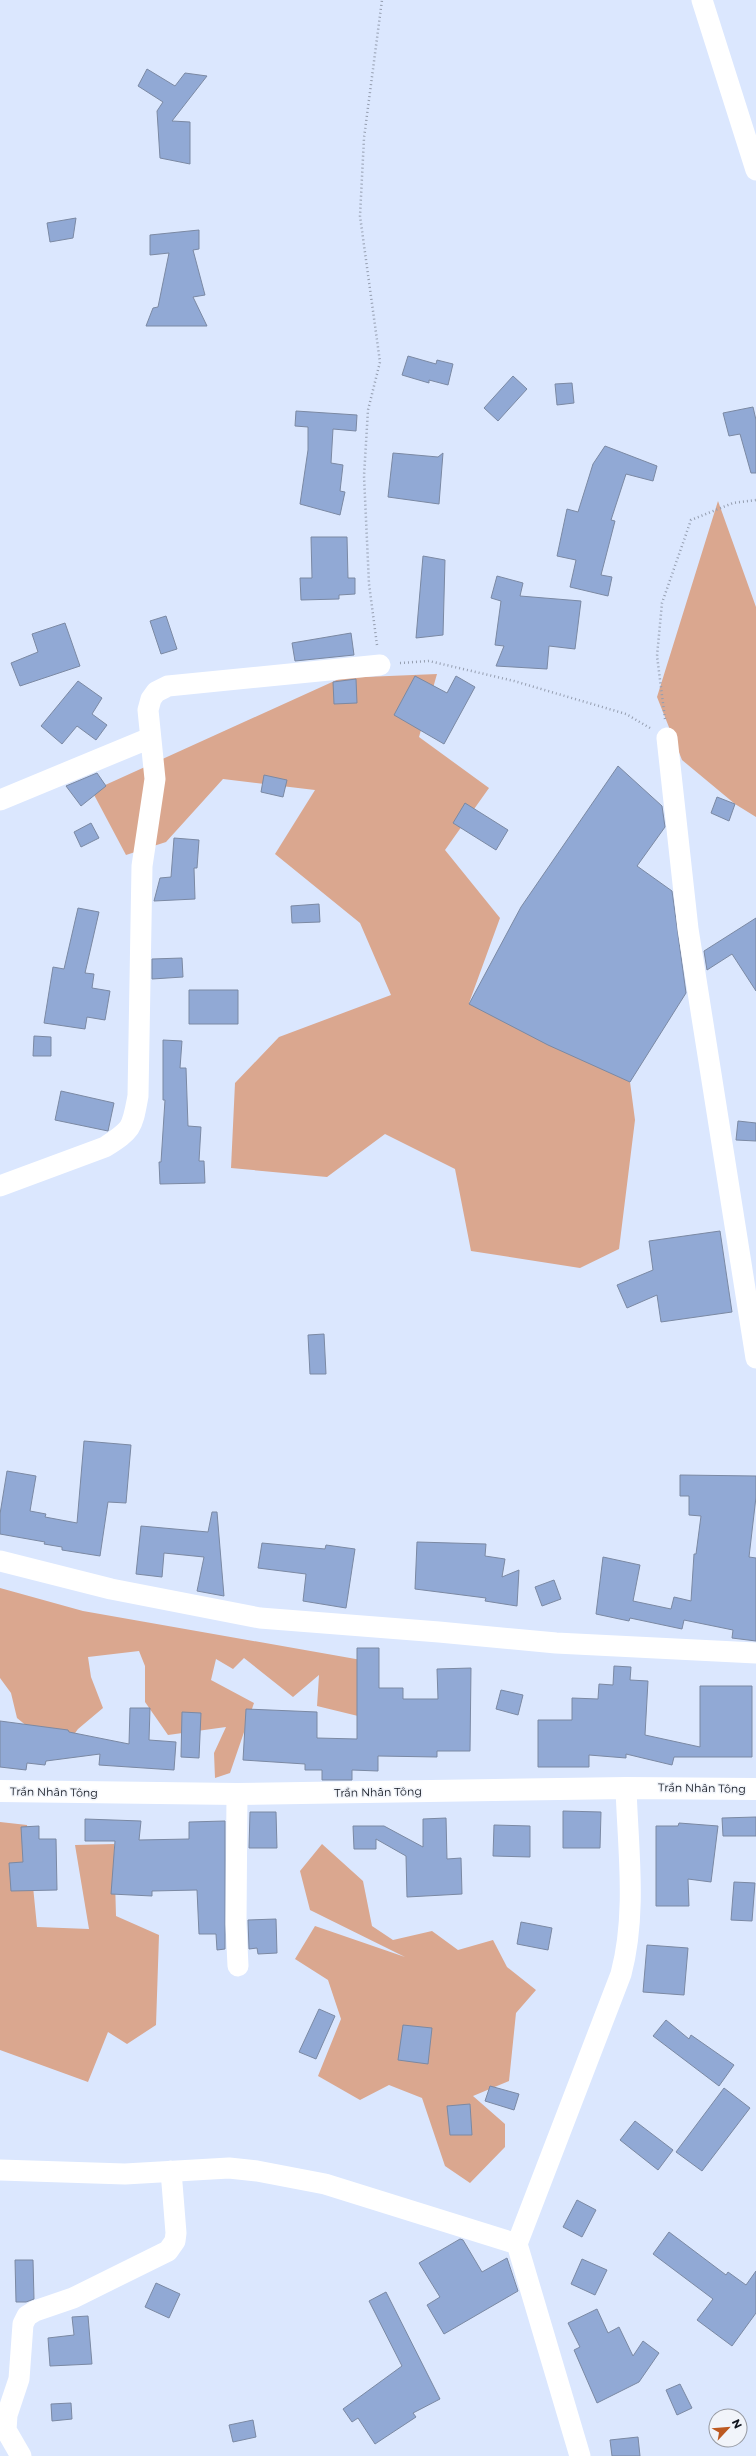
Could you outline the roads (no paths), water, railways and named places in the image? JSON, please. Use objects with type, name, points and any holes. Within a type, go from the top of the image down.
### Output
[{"type":"street","points":[[702,0],[756,170]]},
{"type":"street","points":[[0,1186],[105,1147],[121,1137],[132,1126],[138,1096],[142,866],[155,779],[148,710],[151,699],[156,692],[168,686],[380,665]]},
{"type":"street","points":[[0,800],[150,738]]},
{"type":"street","points":[[667,738],[688,929],[756,1358]]},
{"type":"street","points":[[0,1561],[111,1589],[260,1618],[439,1632],[556,1644],[756,1653]]},
{"type":"street","points":[[580,2456],[517,2244],[621,1974],[627,1952],[630,1916],[626,1788]]},
{"type":"street","name":"Trần Nhân Tông","points":[[0,1791],[237,1794],[626,1788],[756,1789]]},
{"type":"street","points":[[237,1794],[236,1924],[238,1966]]},
{"type":"street","points":[[0,2170],[125,2174],[229,2168],[292,2176],[353,2192],[517,2244]]},
{"type":"street","points":[[21,2456],[6,2430],[7,2415],[19,2379],[23,2324],[27,2316],[35,2311],[73,2298],[168,2251],[175,2241],[176,2234],[171,2171]]}]
